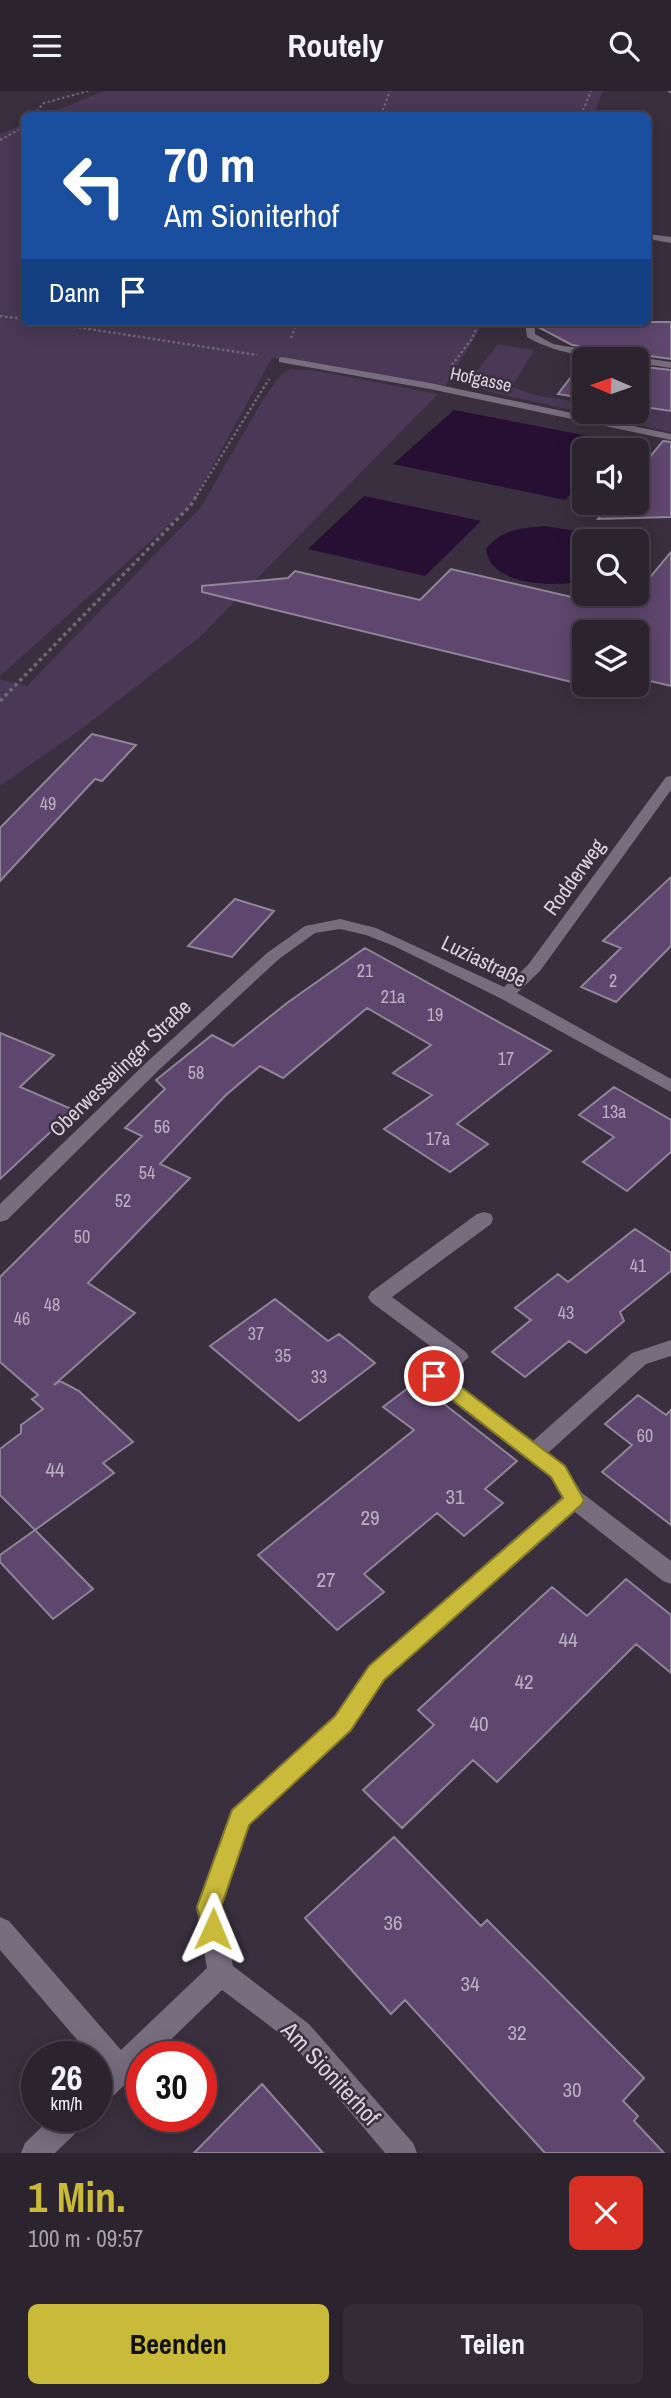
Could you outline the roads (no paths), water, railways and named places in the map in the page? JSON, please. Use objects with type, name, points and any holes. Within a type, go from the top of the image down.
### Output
[{"type":"street","points":[[651,237],[671,240]]},
{"type":"street","points":[[530,326],[530,335],[550,346],[572,350]]},
{"type":"street","name":"Hofgasse","points":[[282,359],[430,386],[671,437]]},
{"type":"street","points":[[649,362],[671,365]]},
{"type":"street","name":"Rodderweg","points":[[506,994],[534,968],[671,780]]},
{"type":"street","name":"Luziastraße","points":[[273,956],[310,929],[340,924],[370,931],[506,994],[671,1086]]},
{"type":"street","name":"Oberwesselinger Straße","points":[[0,1215],[154,1065],[273,956]]},
{"type":"street","points":[[484,1219],[378,1297],[459,1357],[434,1376],[558,1472],[574,1500],[671,1574]]},
{"type":"street","points":[[534,1453],[639,1358],[671,1348]]},
{"type":"street","points":[[112,2078],[221,1973],[209,1907],[240,1818],[343,1723],[377,1673],[574,1500]]},
{"type":"street","points":[[0,1930],[120,2070]]},
{"type":"street","name":"Am Sioniterhof","points":[[221,1973],[300,2033],[403,2153]]},
{"type":"street","points":[[35,2153],[57,2132]]}]
